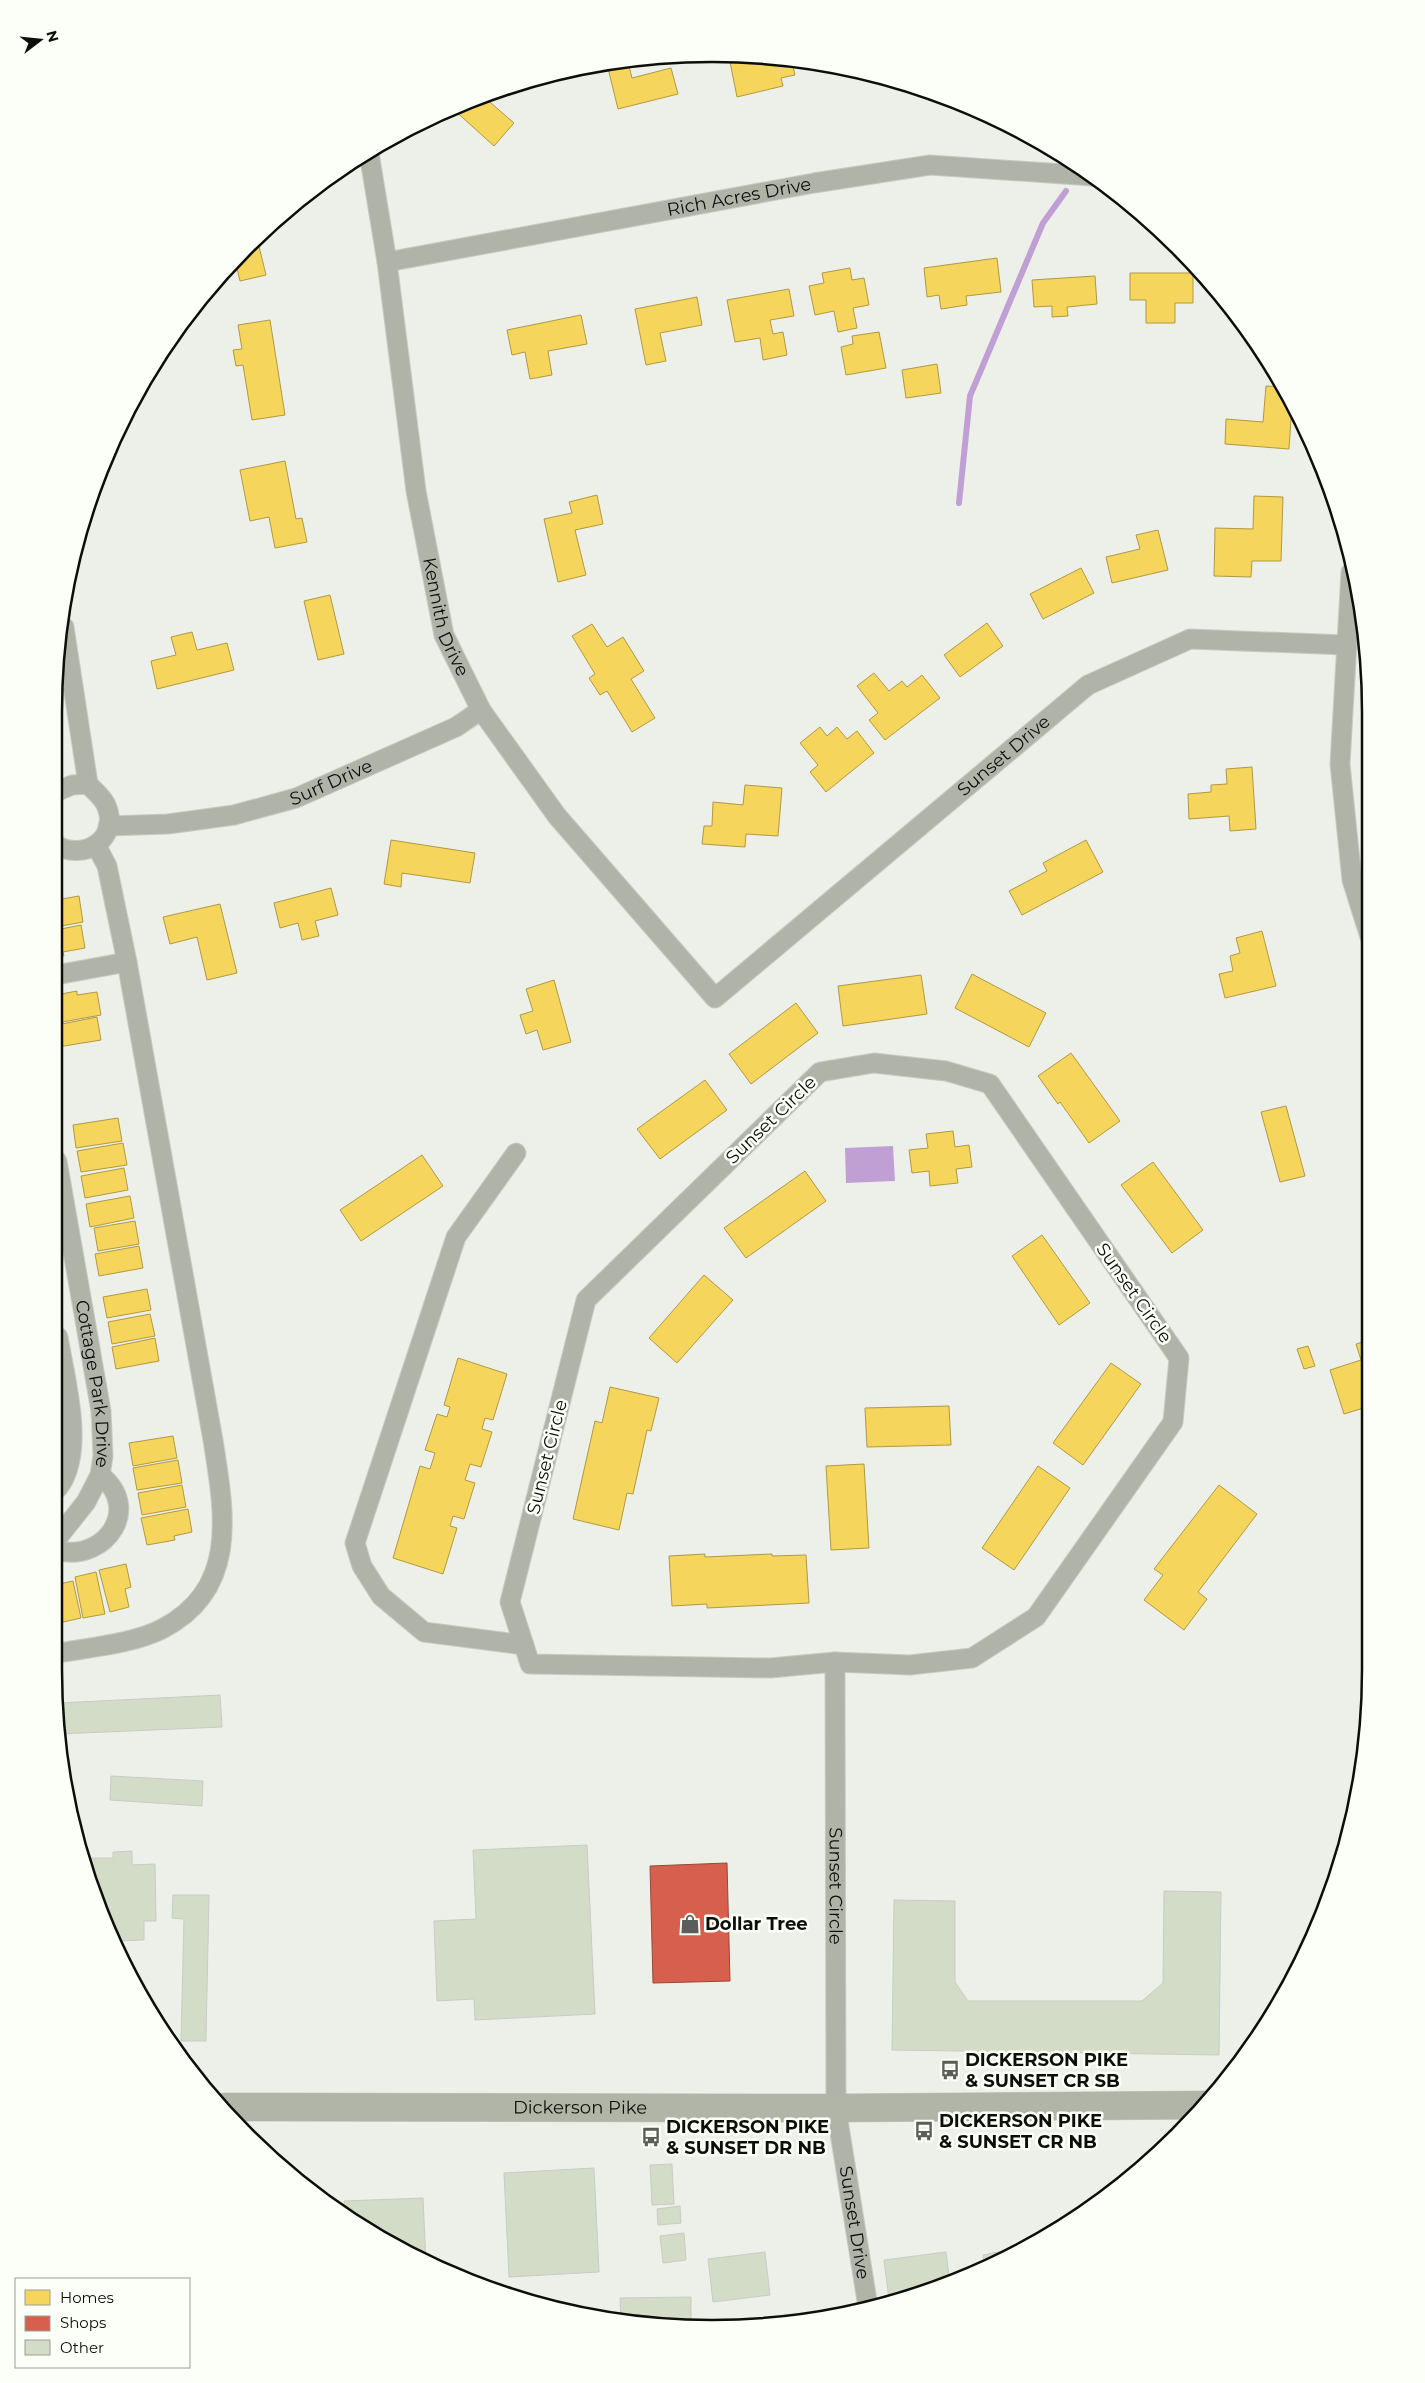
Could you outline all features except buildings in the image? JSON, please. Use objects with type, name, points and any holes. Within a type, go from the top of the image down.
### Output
[{"type":"main road","name":"Dickerson Pike","points":[[231,2107],[836,2108],[1195,2105]]},
{"type":"street","name":"Kennith Drive","points":[[370,161],[387,262],[416,491],[444,635],[481,710],[557,816],[714,998]]},
{"type":"street","name":"Rich Acres Drive","points":[[387,262],[814,182],[930,165],[1078,175]]},
{"type":"street","points":[[1349,583],[1340,764],[1352,880],[1362,912]]},
{"type":"street","name":"Sunset Drive","points":[[714,998],[1088,685],[1190,639],[1346,645]]},
{"type":"street","points":[[62,849],[75,852],[86,850],[96,845],[104,837],[109,815],[101,796],[88,784],[64,677]]},
{"type":"street","name":"Surf Drive","points":[[108,826],[168,824],[234,815],[296,798],[456,727],[481,710]]},
{"type":"street","points":[[62,789],[72,785],[88,784]]},
{"type":"street","points":[[62,1652],[126,1641],[162,1629],[186,1613],[203,1594],[216,1569],[224,1537],[222,1494],[213,1440],[127,962],[107,866],[96,845]]},
{"type":"street","points":[[62,974],[127,962]]},
{"type":"street","name":"Sunset Circle","points":[[874,1063],[946,1071],[990,1084],[1179,1358],[1173,1422],[1036,1617],[972,1658],[910,1665],[835,1662],[770,1668],[530,1664],[510,1602],[586,1300],[820,1072],[874,1063]]},
{"type":"street","points":[[516,1153],[456,1237],[355,1543],[362,1566],[381,1596],[424,1632],[524,1645]]},
{"type":"street","name":"Cottage Park Drive","points":[[62,1189],[101,1411],[103,1456],[100,1475],[86,1502],[62,1532]]},
{"type":"street","name":"Cottage Park Drive","points":[[62,1384],[71,1459],[62,1479]]},
{"type":"street","points":[[65,1419],[101,1411]]},
{"type":"street","points":[[62,1552],[69,1553],[95,1547],[107,1540],[114,1527],[118,1514],[118,1501],[112,1484],[100,1475]]},
{"type":"street","name":"Sunset Circle","points":[[835,1662],[836,2108]]},
{"type":"street","name":"Sunset Drive","points":[[836,2108],[867,2301]]},
{"type":"shaded area","points":[[893,1146],[895,1181],[846,1183],[845,1148]]},
{"type":"waterway","points":[[959,503],[970,396],[1043,223],[1066,191]]},
{"type":"place","name":"Dollar Tree","points":[[690,1924]]},
{"type":"place","name":"DICKERSON PIKE & SUNSET CR SB","points":[[950,2070]]},
{"type":"place","name":"DICKERSON PIKE & SUNSET CR NB","points":[[924,2131]]},
{"type":"place","name":"DICKERSON PIKE & SUNSET DR NB","points":[[651,2137]]}]
